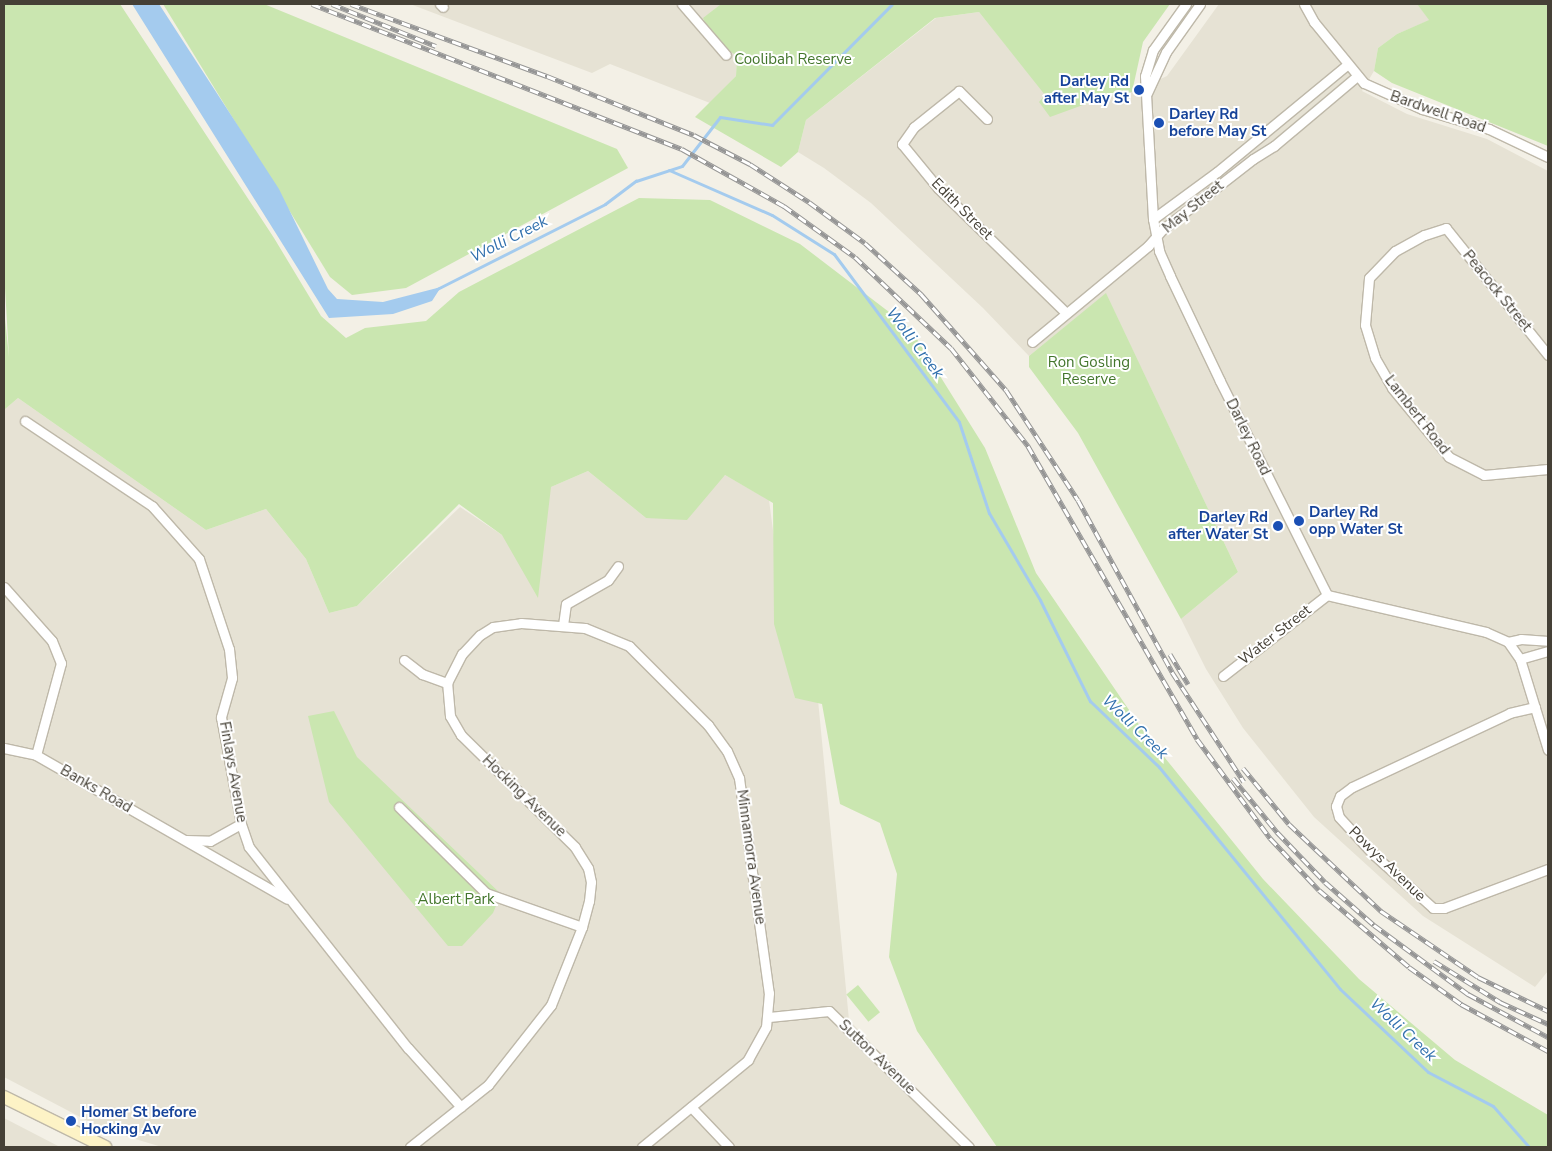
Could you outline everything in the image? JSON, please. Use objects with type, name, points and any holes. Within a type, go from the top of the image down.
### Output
[{"type":"main road","points":[[4,1097],[105,1147]]},
{"type":"street","points":[[682,4],[726,55]]},
{"type":"street","name":"Darley Road","points":[[1186,4],[1148,62],[1145,76],[1153,219],[1156,238],[1174,284],[1327,595]]},
{"type":"street","name":"Darley Road","points":[[1147,93],[1166,52],[1200,4]]},
{"type":"street","name":"Bardwell Road","points":[[1304,4],[1347,65],[1364,83],[1398,100],[1488,129],[1548,157]]},
{"type":"street","name":"May Street","points":[[1153,219],[1217,172],[1347,65]]},
{"type":"street","name":"May Street","points":[[1032,342],[1156,238],[1253,159],[1274,146],[1357,76]]},
{"type":"street","name":"Edith Street","points":[[987,119],[959,91],[940,109],[914,127],[902,144],[938,188],[1066,313]]},
{"type":"street","name":"Peacock Street","points":[[1446,228],[1548,355]]},
{"type":"street","name":"Lambert Road","points":[[1446,228],[1424,235],[1395,251],[1369,278],[1365,325],[1376,358],[1392,388],[1449,457],[1484,475],[1548,469]]},
{"type":"street","name":"Finlays Avenue","points":[[25,421],[152,506],[199,559],[229,649],[232,678],[221,717],[241,824],[258,861],[408,1048],[461,1107]]},
{"type":"street","points":[[563,625],[566,604],[608,580],[618,566]]},
{"type":"street","points":[[4,587],[52,641],[61,663],[36,754]]},
{"type":"street","points":[[1327,595],[1486,632],[1508,642],[1520,659],[1548,750]]},
{"type":"street","name":"Water Street","points":[[1223,676],[1327,595]]},
{"type":"street","name":"Minnamorra Avenue","points":[[447,683],[470,644],[493,627],[521,623],[563,625],[601,632],[629,646],[708,725],[727,751],[739,778],[745,803],[769,994],[769,1017],[763,1037],[748,1060],[642,1147]]},
{"type":"street","points":[[1508,642],[1521,638],[1548,641]]},
{"type":"street","points":[[1520,659],[1548,651]]},
{"type":"street","points":[[404,660],[422,674],[447,683]]},
{"type":"street","name":"Hocking Avenue","points":[[410,1147],[488,1085],[551,1005],[582,927],[591,882],[588,868],[564,833],[461,735],[450,716],[447,683]]},
{"type":"street","name":"Powys Avenue","points":[[1535,707],[1510,714],[1352,786],[1340,796],[1336,806],[1339,817],[1374,855],[1433,908],[1444,908],[1548,868]]},
{"type":"street","name":"Banks Road","points":[[4,748],[36,754],[185,840],[210,857],[290,901]]},
{"type":"street","points":[[398,807],[486,893],[582,927]]},
{"type":"street","name":"Banks Road","points":[[185,840],[210,840],[241,824]]},
{"type":"street","name":"Sutton Avenue","points":[[769,1017],[829,1011],[969,1147]]},
{"type":"street","points":[[691,1108],[729,1147]]},
{"type":"shaded area","points":[[410,4],[721,4],[703,19],[722,46],[737,56],[736,76],[710,103],[610,64],[592,73]]},
{"type":"shaded area","points":[[1219,4],[1417,4],[1430,20],[1397,34],[1378,48],[1374,71],[1362,91],[1407,114],[1487,139],[1548,171],[1548,971],[1535,987],[1423,916],[1314,817],[1243,728],[1206,669],[1181,619],[1238,572],[1106,294],[1029,356],[983,308],[871,203],[824,168],[798,152],[806,120],[936,18],[979,12],[1046,95],[1116,93],[1132,92],[1167,76]]},
{"type":"shaded area","points":[[18,398],[206,530],[266,509],[306,559],[329,613],[357,606],[460,507],[502,535],[551,487],[588,471],[646,518],[725,475],[769,500],[795,698],[818,700],[849,1020],[970,1147],[162,1147],[105,1130],[4,1077],[4,410]]},
{"type":"shaded area","points":[[4,1118],[60,1147],[4,1147]]},
{"type":"green space","points":[[4,4],[120,4],[274,238],[321,316],[346,338],[365,328],[426,321],[459,292],[639,198],[710,200],[800,244],[910,328],[985,448],[1036,573],[1144,732],[1263,879],[1359,979],[1455,1060],[1548,1115],[1548,1147],[997,1147],[917,1031],[889,957],[897,874],[880,823],[840,804],[822,704],[795,698],[774,624],[773,503],[725,475],[687,520],[646,518],[588,471],[551,487],[538,598],[502,535],[459,504],[357,606],[329,613],[306,559],[266,509],[206,530],[18,398],[4,410],[4,309],[9,357],[4,271]]},
{"type":"green space","points":[[163,4],[264,4],[617,149],[628,168],[406,288],[352,295],[330,277]]},
{"type":"green space","name":"Coolibah Reserve","points":[[721,4],[1170,4],[1143,42],[1132,92],[1116,93],[1050,117],[1039,102],[1045,95],[979,12],[935,18],[806,120],[798,152],[781,167],[695,117],[736,76],[737,56],[722,46],[707,28],[703,18]]},
{"type":"green space","points":[[1417,4],[1548,4],[1548,146],[1392,83],[1374,71],[1378,48],[1397,34],[1429,20]]},
{"type":"green space","name":"Ron Gosling Reserve","points":[[1106,293],[1238,572],[1181,619],[1078,433],[1029,367],[1029,356]]},
{"type":"green space","name":"Albert Park","points":[[334,711],[357,757],[501,894],[493,913],[462,946],[448,946],[329,802],[308,716]]},
{"type":"green space","points":[[858,985],[880,1012],[868,1022],[846,994]]},
{"type":"water","points":[[132,4],[159,4],[279,189],[328,289],[337,299],[383,302],[441,287],[432,301],[393,314],[329,318]]},
{"type":"waterway","points":[[437,289],[605,204],[636,181],[682,166],[720,117],[772,125],[892,4]]},
{"type":"waterway","name":"Wolli Creek","points":[[669,170],[772,215],[834,254],[959,422],[989,513],[1040,600],[1090,701],[1159,767],[1340,989],[1428,1072],[1493,1106],[1529,1147]]},
{"type":"railway","points":[[312,4],[682,149],[784,206],[855,257],[951,348],[1028,446],[1197,739],[1270,838],[1319,890],[1409,967],[1461,1004],[1548,1051]]},
{"type":"railway","points":[[332,4],[436,46]]},
{"type":"railway","points":[[351,4],[547,76],[694,135],[750,164],[809,202],[865,243],[921,294],[1006,390],[1078,500],[1172,672],[1244,782]]},
{"type":"railway","points":[[1170,654],[1188,684]]},
{"type":"railway","points":[[1243,768],[1289,824],[1381,911],[1478,977],[1548,1011]]},
{"type":"railway","points":[[1233,778],[1277,832],[1325,882],[1374,925],[1468,994],[1548,1037]]},
{"type":"railway","points":[[1434,961],[1500,1002],[1548,1024]]},
{"type":"place","name":"Darley Rd after May St","points":[[1139,90]]},
{"type":"place","name":"Darley Rd before May St","points":[[1159,123]]},
{"type":"place","name":"Darley Rd opp Water St","points":[[1299,521]]},
{"type":"place","name":"Darley Rd after Water St","points":[[1278,526]]},
{"type":"place","name":"Homer St before Hocking Av","points":[[71,1121]]}]
